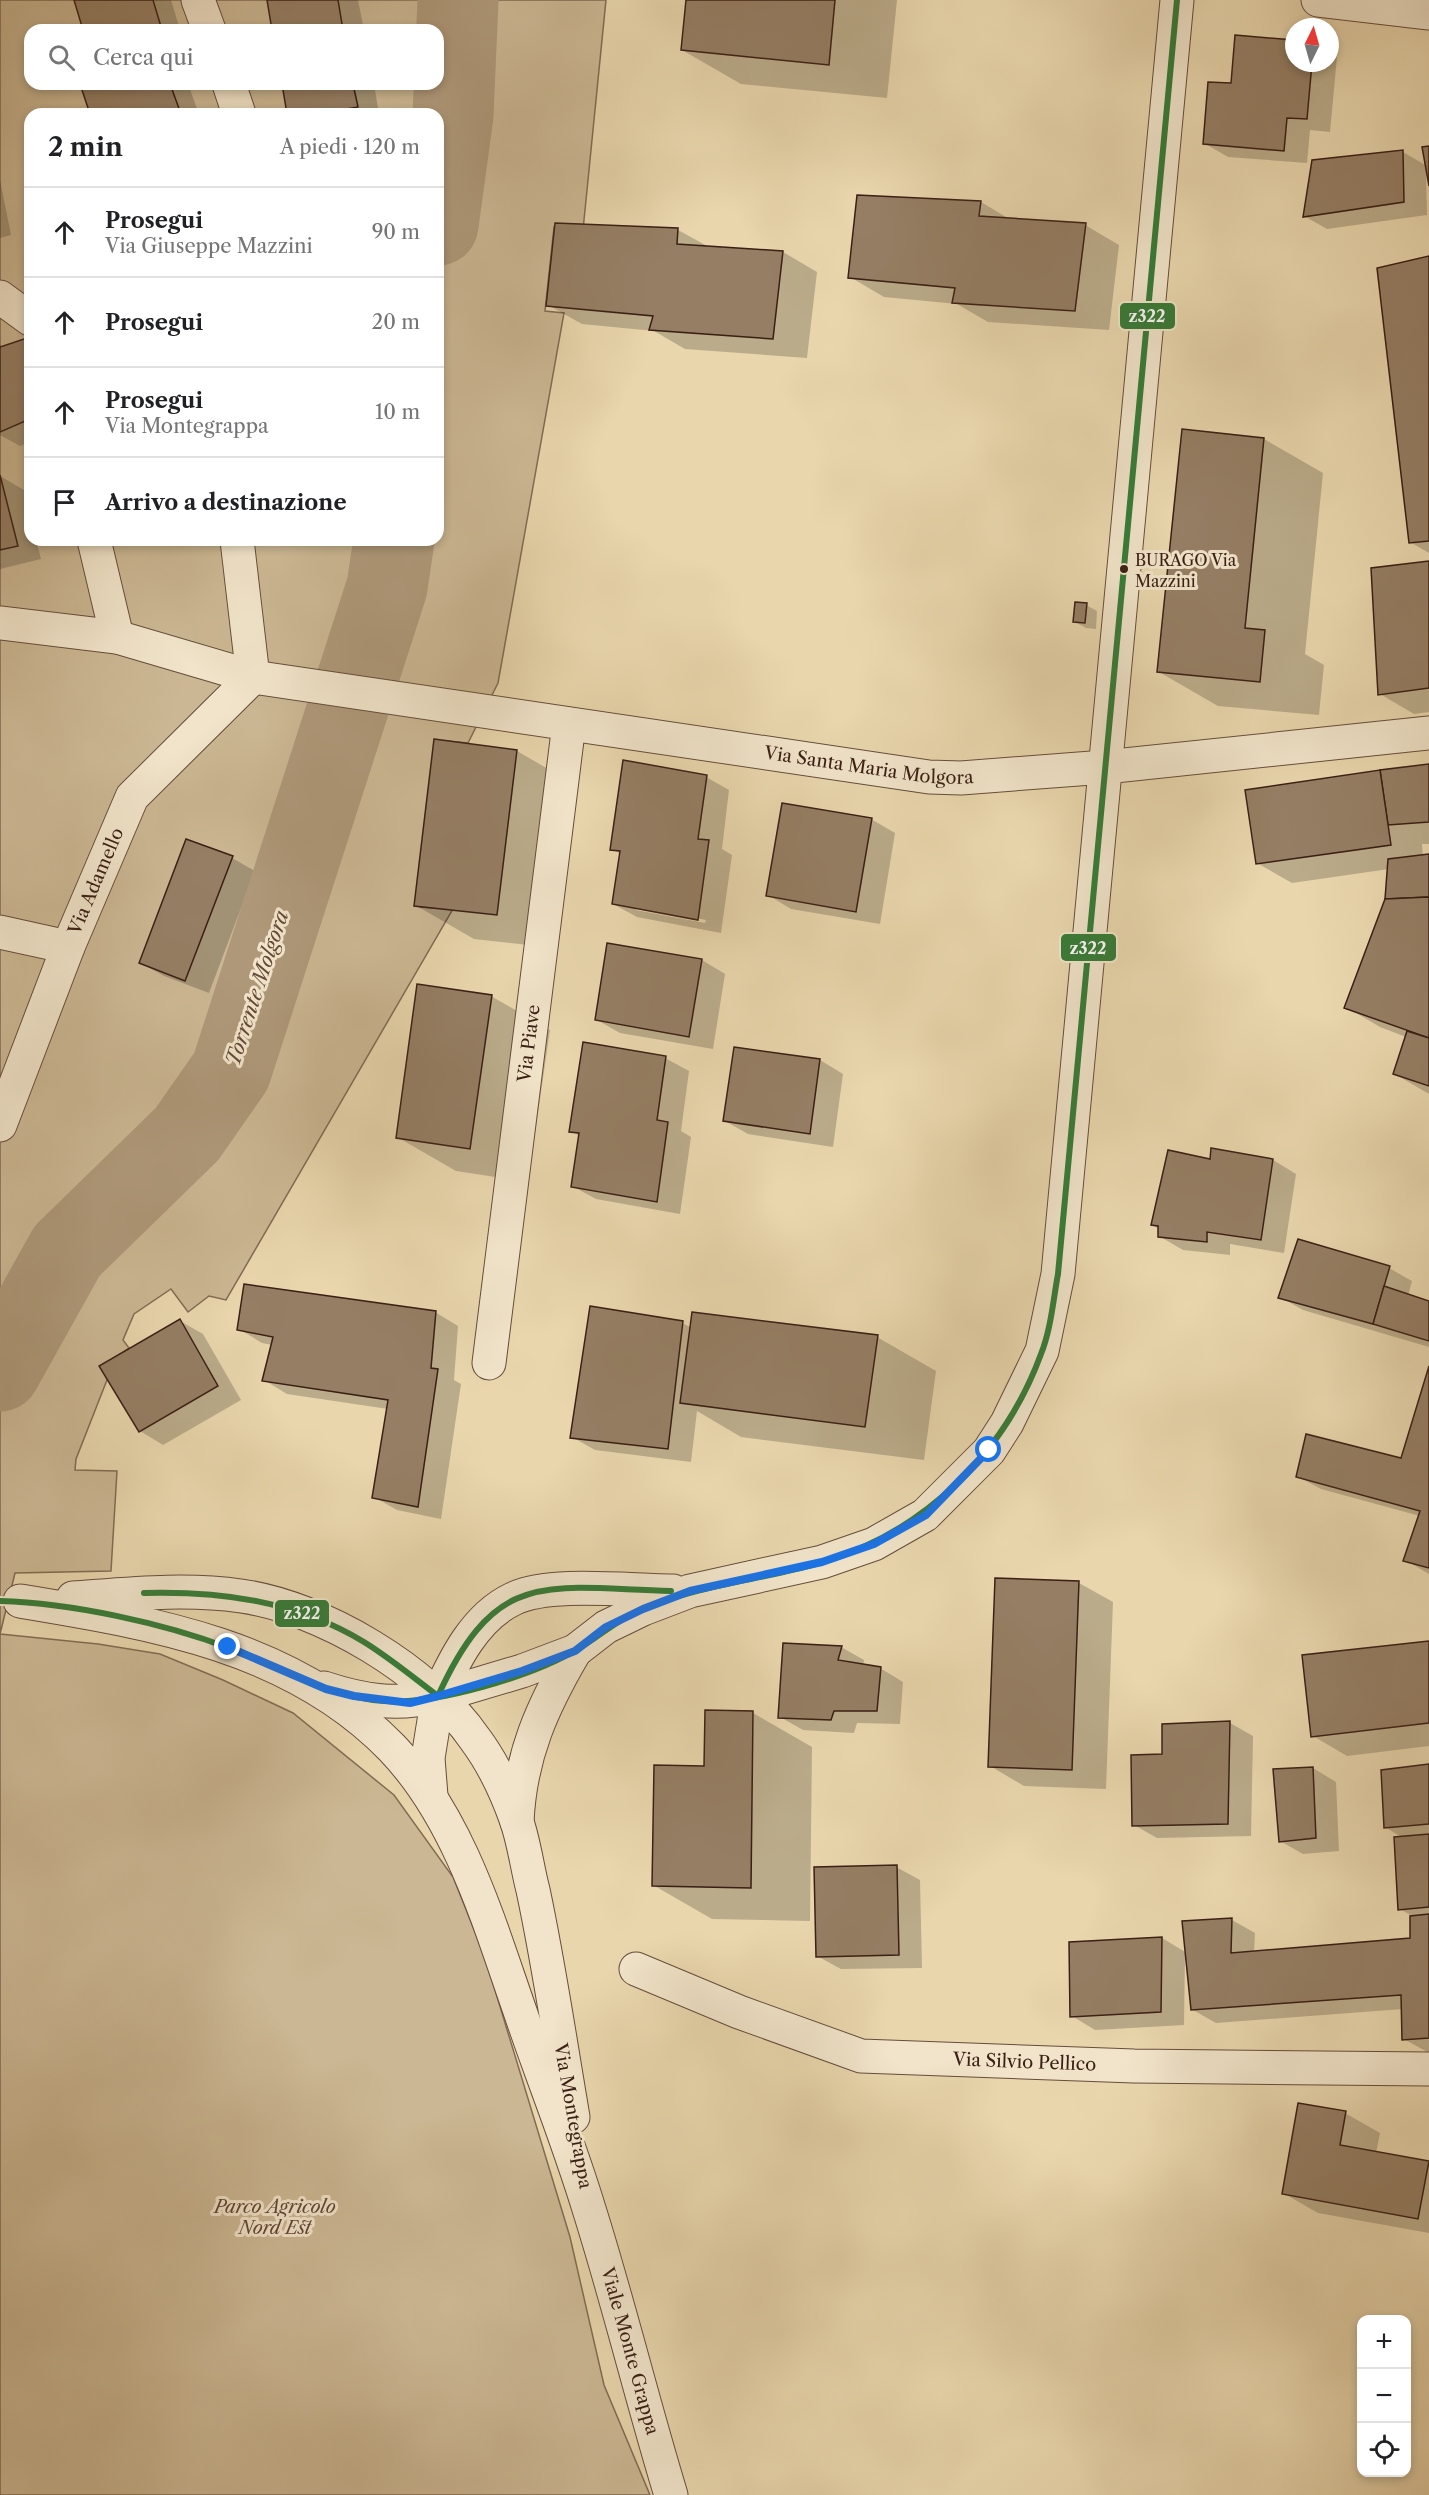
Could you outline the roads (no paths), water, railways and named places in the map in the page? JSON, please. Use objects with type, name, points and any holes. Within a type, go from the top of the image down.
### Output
[{"type":"street","points":[[198,0],[207,24]]},
{"type":"street","points":[[297,1677],[326,1689],[381,1701],[410,1703],[522,1671],[575,1651],[606,1627],[643,1609],[690,1591],[822,1562],[874,1544],[926,1515],[989,1450],[1033,1375],[1042,1351],[1058,1274],[1176,0]]},
{"type":"street","points":[[1318,0],[1429,13]]},
{"type":"street","points":[[230,90],[237,108]]},
{"type":"street","points":[[0,297],[24,315]]},
{"type":"street","points":[[95,546],[117,637]]},
{"type":"street","points":[[238,546],[253,677]]},
{"type":"street","name":"Via Santa Maria Molgora","points":[[0,622],[117,637],[253,677],[928,777],[961,778],[1105,767],[1429,733]]},
{"type":"street","name":"Via Adamello","points":[[0,1125],[68,947],[132,797],[253,677]]},
{"type":"street","name":"Via Piave","points":[[489,1363],[569,724]]},
{"type":"street","points":[[0,932],[68,947]]},
{"type":"street","name":"Via Montegrappa","points":[[10,1601],[178,1591],[243,1596],[310,1616],[352,1635],[438,1696],[474,1737],[505,1790],[517,1822],[542,1930],[589,2208]]},
{"type":"street","points":[[431,1796],[428,1758],[438,1696],[466,1642],[488,1618],[512,1599],[538,1591],[690,1591]]},
{"type":"street","name":"Via Montegrappa","points":[[10,1601],[108,1616],[195,1635],[297,1677],[345,1710],[391,1748],[431,1796],[457,1847],[487,1919],[589,2208]]},
{"type":"street","points":[[517,1822],[518,1792],[528,1749],[554,1687],[575,1651]]},
{"type":"street","name":"Via Silvio Pellico","points":[[636,1969],[739,2012],[861,2056],[1134,2066],[1429,2069]]},
{"type":"street","name":"Viale Monte Grappa","points":[[589,2208],[671,2495]]},
{"type":"waterway","name":"Torrente Molgora","points":[[444,181],[453,115],[458,0]]},
{"type":"waterway","name":"Torrente Molgora","points":[[0,1371],[67,1251],[187,1134],[231,1071],[387,587],[393,546]]},
{"type":"place","name":"BURAGO Via Mazzini","points":[[1124,569]]},
{"type":"park label","name":"Parco Agricolo Nord Est","points":[[275,2217]]}]
